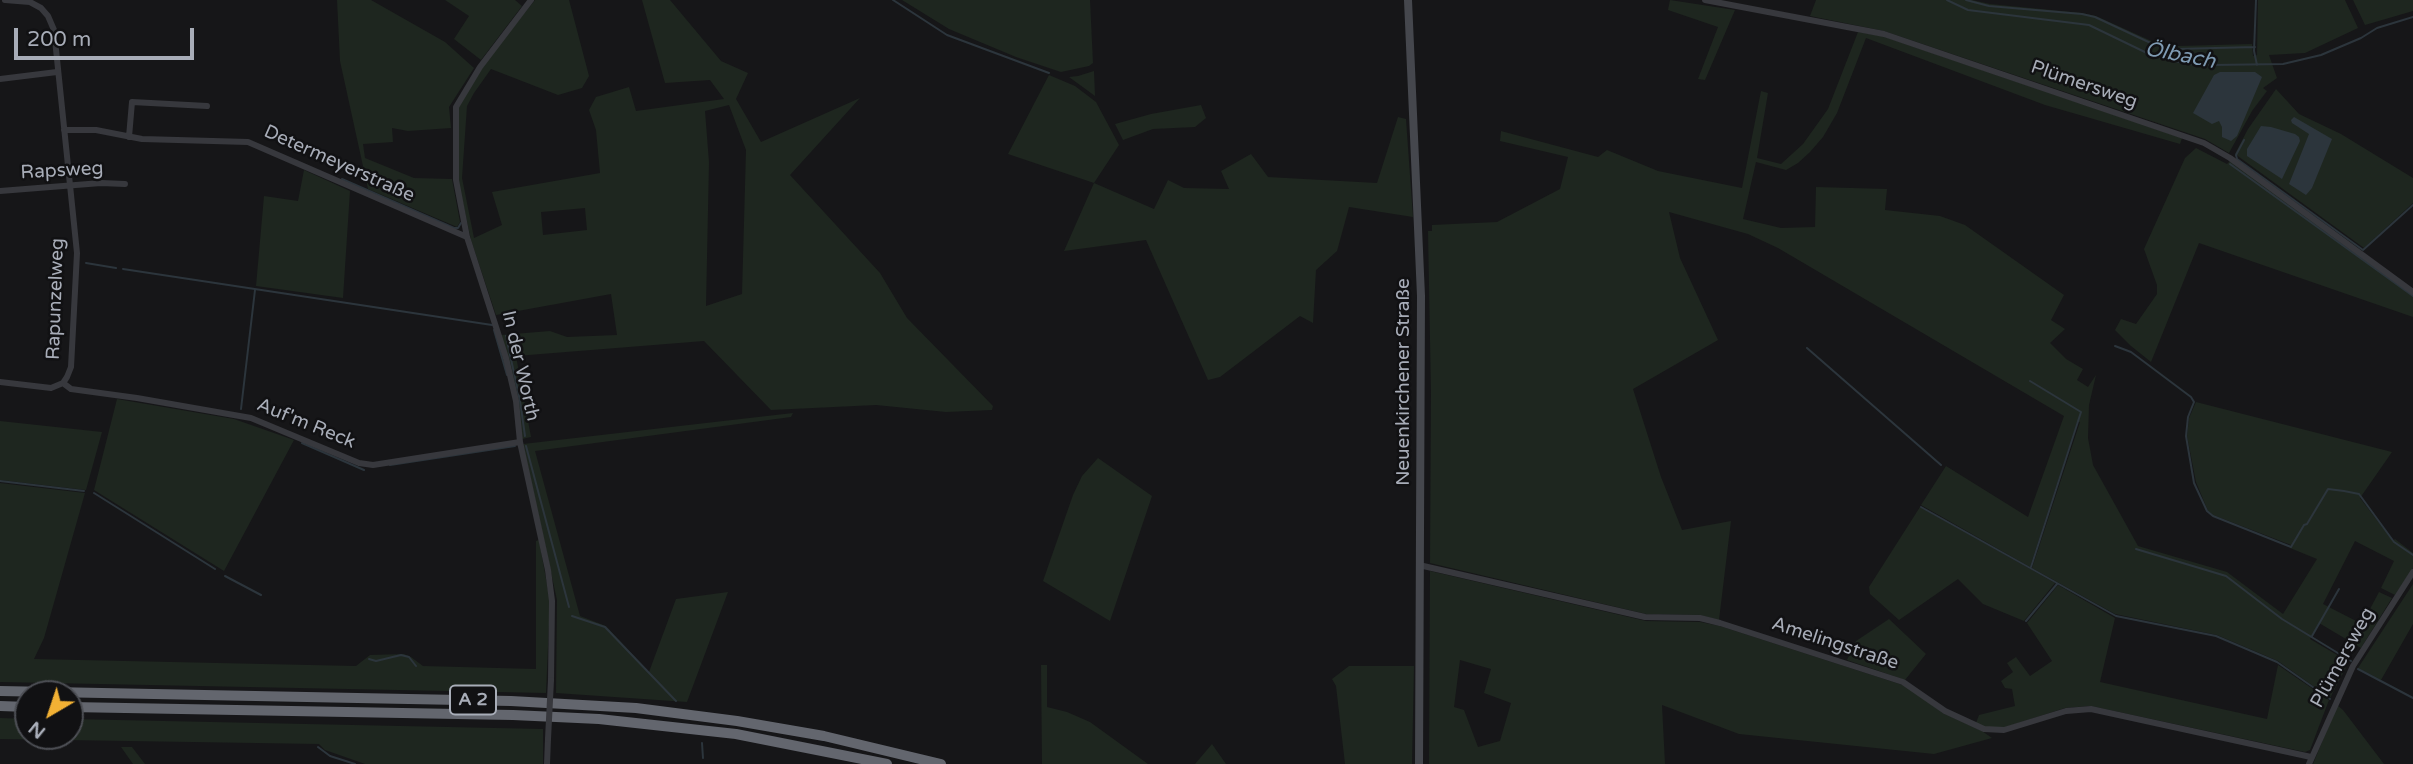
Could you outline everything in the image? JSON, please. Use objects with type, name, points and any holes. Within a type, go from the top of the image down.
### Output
[{"type":"highway","name":"A 2","points":[[0,691],[511,701],[636,708],[811,734],[941,764]]},
{"type":"highway","name":"A 2","points":[[84,707],[599,719],[736,734],[887,764]]},
{"type":"main road","name":"Neuenkirchener Straße","points":[[1408,0],[1421,296],[1419,764]]},
{"type":"street","points":[[5,0],[30,2],[48,16],[54,30],[64,130]]},
{"type":"street","points":[[41,8],[46,0]]},
{"type":"street","name":"In der Worth","points":[[531,0],[480,67],[456,107],[456,180],[467,237],[506,358],[516,401],[520,442],[550,580],[551,680],[547,764]]},
{"type":"street","name":"Plümersweg","points":[[1705,0],[1884,34],[2203,143],[2230,158],[2413,292]]},
{"type":"street","points":[[0,79],[57,72]]},
{"type":"street","points":[[129,137],[132,102],[207,106]]},
{"type":"street","name":"Determeyerstraße","points":[[64,130],[96,130],[142,139],[248,142],[467,237]]},
{"type":"street","name":"Rapunzelweg","points":[[63,383],[71,368],[76,263],[64,130]]},
{"type":"street","name":"Rapsweg","points":[[0,191],[125,184]]},
{"type":"street","name":"Auf'm Reck","points":[[0,382],[51,388],[63,383],[71,389],[251,418],[359,463],[373,465],[520,442]]},
{"type":"street","name":"Amelingstraße","points":[[1419,565],[1645,617],[1700,618],[1720,623],[1903,682],[1945,711],[1984,729],[2004,730],[2066,710],[2091,709],[2310,761]]},
{"type":"street","name":"Plümersweg","points":[[2310,761],[2353,666],[2413,572]]},
{"type":"shaded area","points":[[337,0],[371,0],[445,42],[474,68],[449,107],[451,128],[408,131],[392,128],[393,142],[363,144],[365,158],[414,178],[452,179],[460,222],[457,227],[368,189],[340,61]]},
{"type":"shaded area","points":[[445,0],[515,0],[522,6],[481,60],[454,39],[469,16]]},
{"type":"shaded area","points":[[535,0],[569,0],[589,76],[582,88],[558,95],[491,69],[467,106],[462,178],[474,238],[502,225],[492,192],[600,173],[596,130],[589,110],[596,97],[629,87],[636,111],[724,99],[710,80],[665,83],[642,0],[670,0],[721,61],[748,73],[736,99],[761,142],[860,98],[790,175],[880,273],[907,318],[993,406],[992,410],[946,412],[876,405],[771,410],[704,341],[516,356],[531,437],[522,439],[501,335],[550,331],[567,337],[617,335],[611,294],[496,315],[471,240],[458,180],[458,108],[494,51]],"holes":[[[729,105],[746,150],[742,294],[706,306],[709,162],[705,111]],[[585,208],[587,230],[543,235],[541,212]]]},
{"type":"shaded area","points":[[902,0],[1090,0],[1093,63],[1061,72],[1016,57],[949,29]]},
{"type":"shaded area","points":[[1670,0],[1735,10],[1705,80],[1698,79],[1718,27],[1668,10]]},
{"type":"shaded area","points":[[1816,0],[1972,0],[2082,13],[2096,16],[2156,43],[2177,46],[2252,44],[2253,56],[2257,55],[2258,0],[2345,0],[2358,28],[2305,53],[2269,55],[2277,78],[2263,88],[2267,91],[2252,111],[2229,153],[2205,139],[1884,31],[1810,16]]},
{"type":"shaded area","points":[[2353,0],[2413,0],[2413,11],[2365,25]]},
{"type":"shaded area","points":[[1858,32],[1882,36],[2182,138],[2180,144],[2045,105],[1866,38],[1837,113],[1823,137],[1810,152],[1786,170],[1756,162],[1743,219],[1781,228],[1815,227],[1816,187],[1887,189],[1885,210],[1940,216],[1965,225],[2064,295],[2051,320],[2065,329],[2050,343],[2066,359],[2083,369],[2077,380],[2088,387],[2096,375],[2089,405],[2088,438],[2093,465],[2138,546],[2227,572],[2283,614],[2317,559],[2290,548],[2291,545],[2208,511],[2196,482],[2187,436],[2189,418],[2196,402],[2392,452],[2360,498],[2393,541],[2395,539],[2413,553],[2413,568],[2395,595],[2381,588],[2394,561],[2355,541],[2323,604],[2362,624],[2379,592],[2392,598],[2361,648],[2319,623],[2310,639],[2349,662],[2330,698],[2278,661],[2217,635],[2115,614],[2032,568],[2080,422],[2077,422],[2030,567],[1921,505],[1946,466],[2028,517],[2064,416],[1778,248],[1748,234],[1669,212],[1680,258],[1718,340],[1633,389],[1661,477],[1682,530],[1731,521],[1719,620],[1700,615],[1646,614],[1430,563],[1428,231],[1432,231],[1432,225],[1497,222],[1560,189],[1568,157],[1500,141],[1501,131],[1598,157],[1607,150],[1658,171],[1742,188],[1761,91],[1768,93],[1757,158],[1781,164],[1803,144],[1828,109]]},
{"type":"shaded area","points":[[1094,71],[1095,96],[1069,77],[1078,76]]},
{"type":"shaded area","points":[[2220,72],[2255,72],[2262,77],[2237,136],[2231,141],[2222,137],[2219,121],[2212,124],[2193,113],[2214,75]]},
{"type":"shaded area","points":[[1049,75],[1075,86],[1096,102],[1119,145],[1094,183],[1008,154]]},
{"type":"shaded area","points":[[2276,89],[2299,114],[2341,134],[2413,178],[2413,203],[2364,248],[2235,154],[2248,129]]},
{"type":"shaded area","points":[[1201,105],[1206,118],[1195,127],[1153,129],[1123,140],[1115,124],[1151,114]]},
{"type":"shaded area","points":[[1398,117],[1406,119],[1413,217],[1349,207],[1337,251],[1316,270],[1313,323],[1300,316],[1220,377],[1208,380],[1146,240],[1064,251],[1094,183],[1154,209],[1168,180],[1184,188],[1229,189],[1221,171],[1251,154],[1268,177],[1377,183]]},
{"type":"shaded area","points":[[2294,117],[2332,139],[2312,188],[2306,195],[2289,184],[2309,134],[2292,123]]},
{"type":"shaded area","points":[[2261,126],[2299,137],[2300,141],[2282,179],[2247,156],[2247,149]]},
{"type":"shaded area","points":[[2196,148],[2227,164],[2230,161],[2413,294],[2413,317],[2199,243],[2151,362],[2115,330],[2121,319],[2136,324],[2157,294],[2157,285],[2144,249],[2185,158]]},
{"type":"shaded area","points":[[304,170],[350,191],[343,298],[256,286],[264,196],[298,201]]},
{"type":"shaded area","points":[[117,399],[234,419],[294,440],[224,571],[94,490]]},
{"type":"shaded area","points":[[793,413],[791,417],[535,451],[580,616],[606,626],[649,672],[676,599],[728,592],[687,702],[556,693],[557,600],[523,444]]},
{"type":"shaded area","points":[[0,421],[102,432],[86,490],[0,480]]},
{"type":"shaded area","points":[[1098,458],[1152,496],[1110,621],[1043,581],[1073,495],[1082,476]]},
{"type":"shaded area","points":[[0,483],[85,493],[44,638],[34,659],[356,666],[370,655],[404,654],[423,666],[536,669],[536,541],[539,540],[550,601],[546,693],[84,684],[84,680],[0,682]]},
{"type":"shaded area","points":[[1920,507],[2055,583],[2024,621],[1983,604],[1958,579],[1899,620],[1870,594],[1869,587]]},
{"type":"shaded area","points":[[1430,571],[1646,621],[1700,622],[1720,626],[1906,686],[1943,713],[1992,738],[1934,754],[1739,734],[1662,705],[1665,764],[1429,764]],"holes":[[[1460,660],[1491,669],[1484,693],[1511,703],[1500,741],[1478,747],[1464,710],[1454,707]]]},
{"type":"shaded area","points":[[2413,584],[2413,624],[2381,680],[2358,668]]},
{"type":"shaded area","points":[[2058,585],[2115,618],[2100,682],[2267,719],[2278,665],[2329,700],[2310,750],[2305,752],[2091,706],[2065,708],[2003,728],[1985,727],[1976,723],[1979,715],[2015,706],[2012,689],[2005,688],[2001,681],[2013,672],[2007,663],[2016,657],[2030,676],[2052,661],[2027,623]]},
{"type":"shaded area","points":[[1889,619],[1926,654],[1905,680],[1847,660],[1856,641]]},
{"type":"shaded area","points":[[1041,665],[1047,665],[1047,707],[1090,722],[1148,764],[1042,764]]},
{"type":"shaded area","points":[[1349,666],[1414,666],[1412,764],[1345,764],[1336,686],[1332,679]]},
{"type":"shaded area","points":[[2337,705],[2343,710],[2384,764],[2313,764]]},
{"type":"shaded area","points":[[0,718],[14,718],[14,739],[0,739]]},
{"type":"shaded area","points":[[84,719],[543,729],[543,764],[365,764],[325,750],[319,744],[84,740]]},
{"type":"shaded area","points":[[1212,744],[1226,764],[1195,764]]},
{"type":"shaded area","points":[[121,747],[132,747],[145,764],[133,764]]},
{"type":"waterway","points":[[893,0],[947,35],[1049,73]]},
{"type":"waterway","name":"Ölbach","points":[[1947,0],[1968,10],[2089,25],[2151,55],[2187,64],[2213,65],[2283,64],[2321,55],[2377,28],[2413,17]]},
{"type":"waterway","points":[[1966,0],[1989,6],[2095,17],[2155,45],[2176,49],[2255,47]]},
{"type":"waterway","points":[[2256,0],[2254,51],[2257,65]]},
{"type":"waterway","points":[[2244,140],[2236,155],[2237,159],[2363,250],[2413,205]]},
{"type":"waterway","points":[[2230,164],[2413,296]]},
{"type":"waterway","points":[[342,179],[454,228],[458,228],[461,223]]},
{"type":"waterway","points":[[86,263],[116,268]]},
{"type":"waterway","points":[[123,269],[492,325]]},
{"type":"waterway","points":[[241,409],[255,290]]},
{"type":"waterway","points":[[494,330],[507,375]]},
{"type":"waterway","points":[[506,336],[525,436]]},
{"type":"waterway","points":[[2115,346],[2131,352],[2194,402],[2188,417],[2186,436],[2194,483],[2207,511],[2213,516],[2291,547],[2328,489],[2344,491],[2359,494],[2394,542],[2413,555]]},
{"type":"waterway","points":[[1807,348],[1941,465]]},
{"type":"waterway","points":[[2030,381],[2081,412],[2031,567]]},
{"type":"waterway","points":[[302,443],[364,470]]},
{"type":"waterway","points":[[390,465],[515,446]]},
{"type":"waterway","points":[[526,446],[569,607]]},
{"type":"waterway","points":[[0,481],[84,491]]},
{"type":"waterway","points":[[94,493],[215,569]]},
{"type":"waterway","points":[[1921,507],[2116,616],[2216,636],[2277,662],[2330,699]]},
{"type":"waterway","points":[[2136,549],[2226,576],[2282,619],[2351,661]]},
{"type":"waterway","points":[[225,576],[261,595]]},
{"type":"waterway","points":[[2026,621],[2057,584]]},
{"type":"waterway","points":[[2312,636],[2339,589]]},
{"type":"waterway","points":[[572,616],[605,627],[676,701]]},
{"type":"waterway","points":[[369,659],[376,661],[401,655],[409,657],[416,666]]},
{"type":"waterway","points":[[2358,669],[2413,698]]},
{"type":"waterway","points":[[702,743],[703,758]]},
{"type":"waterway","points":[[318,747],[330,756],[355,764]]}]
